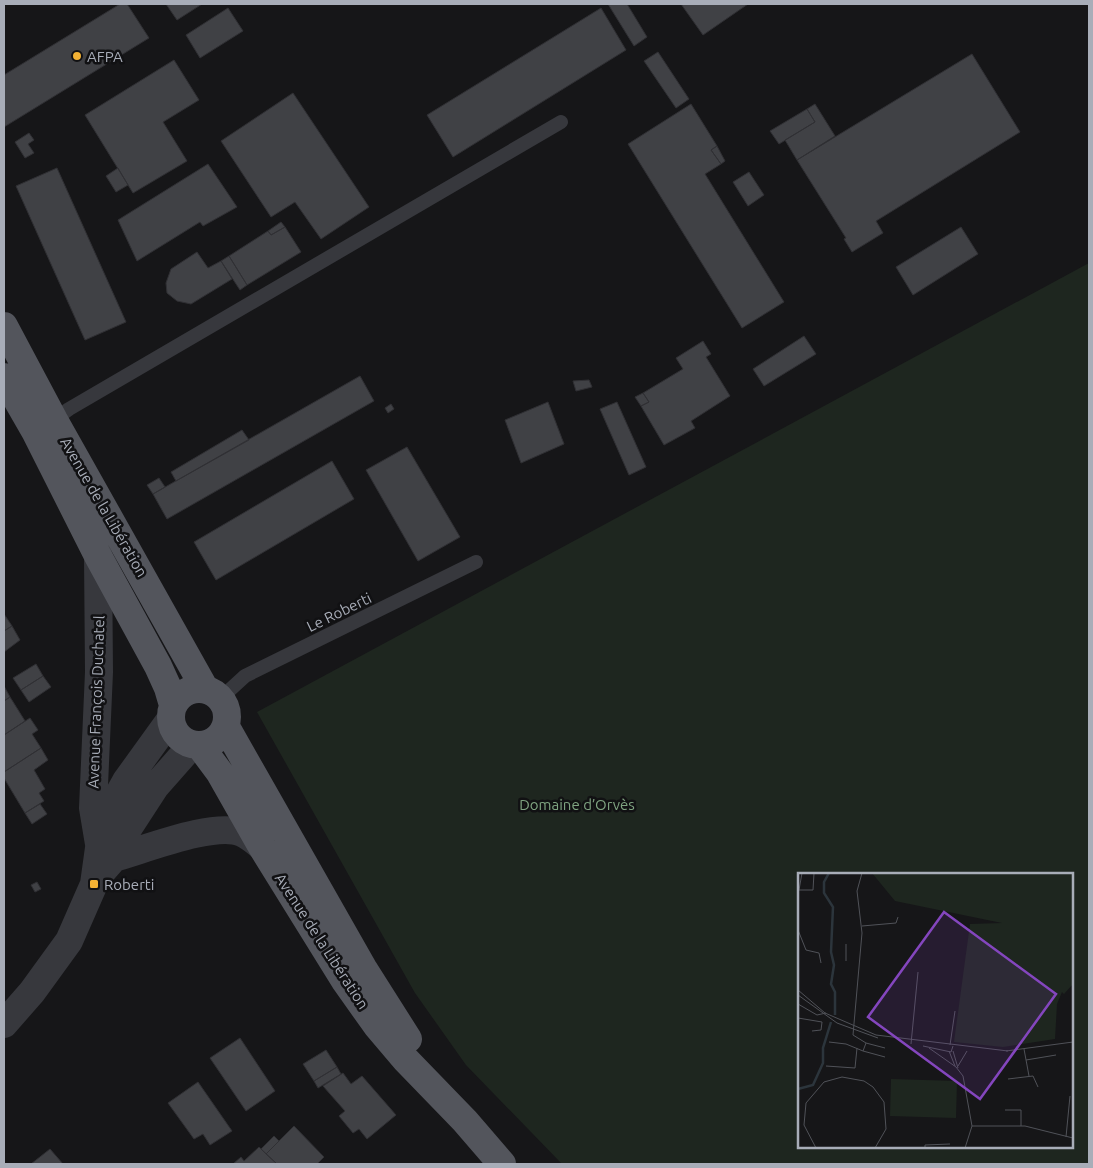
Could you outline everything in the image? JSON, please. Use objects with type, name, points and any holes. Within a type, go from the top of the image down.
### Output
[{"type":"main road","name":"Avenue de la Libération","points":[[4,326],[98,556],[168,688],[172,712]]},
{"type":"main road","name":"Avenue de la Libération","points":[[4,376],[44,426],[213,693]]},
{"type":"main road","points":[[192,689],[213,693],[226,707],[228,717],[226,727],[220,736],[211,743],[196,745],[184,742],[173,729],[172,712],[181,695],[192,689]]},
{"type":"main road","name":"Avenue de la Libération","points":[[226,727],[363,968],[408,1039],[465,1121]]},
{"type":"main road","name":"Avenue de la Libération","points":[[196,745],[220,773],[262,846],[345,981],[377,1026],[405,1060],[465,1121],[502,1164]]},
{"type":"street","name":"Avenue François Duchatel","points":[[98,556],[99,672],[93,808],[107,853]]},
{"type":"street","name":"Avenue François Duchatel","points":[[4,1024],[32,992],[69,941],[107,853],[115,801],[126,781],[172,712]]},
{"type":"street","name":"Avenue François Duchatel","points":[[107,853],[129,828],[155,787],[196,745]]},
{"type":"street","points":[[107,853],[203,833],[227,830],[242,833],[262,846]]},
{"type":"lane","points":[[44,426],[78,404],[561,122]]},
{"type":"lane","name":"Le Roberti","points":[[213,693],[476,562]]},
{"type":"green space","name":"Domaine d’Orvès","points":[[1089,263],[1089,1164],[562,1164],[466,1065],[415,993],[257,712]]},
{"type":"building","name":"AFPA","points":[[120,4],[127,4],[149,38],[4,127],[4,75]]},
{"type":"building","points":[[166,4],[202,4],[177,20]]},
{"type":"building","points":[[608,4],[627,4],[647,37],[634,46]]},
{"type":"building","points":[[681,4],[748,4],[703,35]]},
{"type":"building","points":[[228,8],[243,31],[200,58],[186,35]]},
{"type":"building","points":[[601,8],[626,50],[453,157],[427,115]]},
{"type":"building","points":[[658,52],[689,99],[676,108],[644,61]]},
{"type":"building","points":[[972,54],[1020,132],[876,221],[883,233],[852,252],[844,239],[846,238],[797,160]]},
{"type":"building","points":[[174,60],[199,100],[163,122],[187,161],[133,193],[85,115]]},
{"type":"building","points":[[293,93],[369,207],[321,239],[295,202],[271,217],[221,141]]},
{"type":"building","points":[[691,104],[717,146],[711,150],[721,164],[705,174],[784,302],[742,328],[628,144]]},
{"type":"building","points":[[815,104],[835,136],[797,160],[785,140],[815,122],[807,109]]},
{"type":"building","points":[[807,109],[815,122],[779,144],[770,131]]},
{"type":"building","points":[[29,133],[34,140],[28,144],[34,153],[25,158],[15,142]]},
{"type":"building","points":[[717,146],[725,161],[721,164],[711,150]]},
{"type":"building","points":[[208,164],[237,207],[203,226],[200,222],[137,261],[118,220]]},
{"type":"building","points":[[57,168],[126,322],[85,340],[16,186]]},
{"type":"building","points":[[118,168],[128,185],[116,192],[106,176]]},
{"type":"building","points":[[749,172],[764,195],[748,206],[733,182]]},
{"type":"building","points":[[281,222],[285,227],[271,235],[268,231]]},
{"type":"building","points":[[285,227],[301,252],[247,285],[229,256],[268,231],[271,235]]},
{"type":"building","points":[[961,227],[978,254],[913,295],[896,267]]},
{"type":"building","points":[[197,252],[208,268],[221,261],[232,279],[191,304],[177,301],[167,293],[166,283],[171,269]]},
{"type":"building","points":[[229,256],[247,285],[240,290],[221,261]]},
{"type":"building","points":[[804,336],[816,354],[764,386],[753,369]]},
{"type":"building","points":[[703,341],[711,354],[706,357],[730,396],[691,421],[695,428],[664,445],[641,406],[649,402],[643,393],[683,369],[676,358]]},
{"type":"building","points":[[360,376],[374,401],[167,519],[153,494]]},
{"type":"building","points":[[589,380],[592,387],[576,391],[573,381]]},
{"type":"building","points":[[643,393],[649,402],[641,406],[635,397]]},
{"type":"building","points":[[548,402],[564,444],[521,463],[505,420]]},
{"type":"building","points":[[617,402],[646,467],[629,475],[600,409]]},
{"type":"building","points":[[391,404],[394,409],[388,413],[385,408]]},
{"type":"building","points":[[242,430],[249,440],[176,481],[171,472]]},
{"type":"building","points":[[407,447],[460,537],[418,561],[366,470]]},
{"type":"building","points":[[332,461],[354,499],[216,580],[194,542]]},
{"type":"building","points":[[159,478],[165,487],[153,494],[147,485]]},
{"type":"building","points":[[4,614],[12,626],[4,631]]},
{"type":"building","points":[[12,626],[20,640],[4,652],[4,631]]},
{"type":"building","points":[[36,664],[43,676],[21,690],[13,678]]},
{"type":"building","points":[[43,676],[51,687],[29,702],[21,690]]},
{"type":"building","points":[[4,686],[10,697],[4,701]]},
{"type":"building","points":[[10,697],[25,721],[4,735],[4,701]]},
{"type":"building","points":[[30,718],[38,730],[32,734],[41,748],[4,772],[4,735]]},
{"type":"building","points":[[41,748],[48,760],[34,770],[45,789],[39,793],[44,801],[25,813],[4,778],[4,772]]},
{"type":"building","points":[[40,804],[47,814],[32,824],[25,813]]},
{"type":"building","points":[[37,882],[41,889],[35,892],[31,885]]},
{"type":"building","points":[[240,1038],[275,1091],[246,1111],[210,1058]]},
{"type":"building","points":[[326,1050],[337,1067],[314,1081],[303,1064]]},
{"type":"building","points":[[337,1067],[341,1074],[318,1088],[314,1081]]},
{"type":"building","points":[[343,1073],[351,1084],[362,1076],[396,1115],[367,1139],[359,1129],[353,1133],[339,1116],[345,1111],[323,1086]]},
{"type":"building","points":[[198,1082],[232,1131],[210,1145],[203,1134],[194,1139],[168,1103]]},
{"type":"building","points":[[294,1126],[324,1157],[317,1164],[277,1164],[266,1154]]},
{"type":"building","points":[[274,1136],[279,1141],[266,1154],[261,1149]]},
{"type":"building","points":[[259,1147],[277,1164],[233,1164],[241,1157],[244,1161]]},
{"type":"building","points":[[50,1149],[63,1164],[31,1164]]},
{"type":"place","name":"AFPA","points":[[77,56]]},
{"type":"place","name":"Roberti","points":[[94,884]]}]
